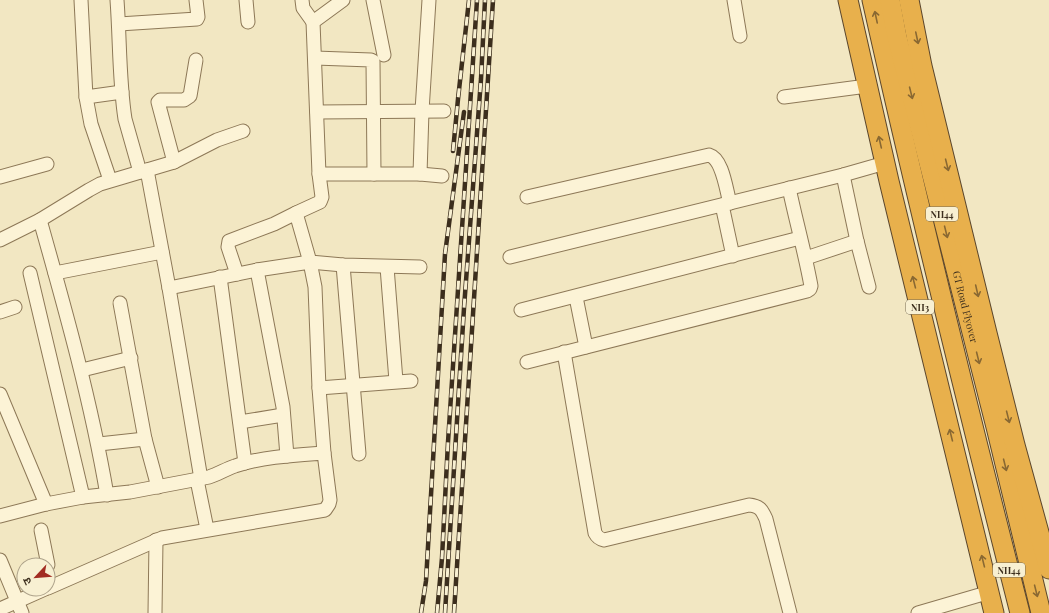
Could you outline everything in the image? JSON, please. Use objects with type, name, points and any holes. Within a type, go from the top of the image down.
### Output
[{"type":"highway","name":"NH3","points":[[848,0],[885,163],[994,613]]},
{"type":"highway","name":"GT Road Flyover","points":[[872,0],[901,130],[997,527]]},
{"type":"highway","name":"GT Road Flyover","points":[[890,0],[899,44],[996,427],[1041,613]]},
{"type":"highway","points":[[909,0],[922,66],[987,333],[1015,445],[1049,570]]},
{"type":"highway","points":[[960,472],[997,527]]},
{"type":"highway","name":"NH44","points":[[997,527],[1020,613]]},
{"type":"street","points":[[81,0],[86,97],[91,124],[110,180]]},
{"type":"street","points":[[118,0],[122,92],[125,120],[144,171],[162,252],[207,529]]},
{"type":"street","points":[[119,24],[197,19],[196,0]]},
{"type":"street","points":[[246,0],[248,22]]},
{"type":"street","points":[[237,274],[228,247],[228,241],[274,224],[317,204],[321,200],[313,22],[303,8],[302,0]]},
{"type":"street","points":[[313,22],[343,0]]},
{"type":"street","points":[[373,0],[384,55]]},
{"type":"street","points":[[420,174],[422,111],[429,0]]},
{"type":"street","points":[[734,0],[740,36]]},
{"type":"street","points":[[315,58],[374,61],[374,174]]},
{"type":"street","points":[[174,162],[158,102],[160,100],[184,100],[190,96],[196,60]]},
{"type":"street","points":[[784,97],[867,86]]},
{"type":"street","points":[[86,97],[122,92]]},
{"type":"street","points":[[317,112],[444,111]]},
{"type":"street","points":[[0,240],[40,220],[89,190],[110,180],[174,162],[191,155],[217,140],[243,131]]},
{"type":"street","points":[[527,197],[709,155],[714,156],[719,163],[733,256]]},
{"type":"street","points":[[510,257],[843,175],[885,163]]},
{"type":"street","points":[[0,177],[47,164]]},
{"type":"street","points":[[319,174],[420,174],[442,176]]},
{"type":"street","points":[[843,175],[857,242],[870,287]]},
{"type":"street","points":[[527,362],[807,291],[811,286],[806,258],[789,188]]},
{"type":"street","points":[[56,584],[156,540],[207,529],[325,510],[329,504],[330,500],[324,453],[319,388],[316,287],[296,213]]},
{"type":"street","points":[[40,220],[82,370],[99,444],[108,495]]},
{"type":"street","points":[[521,310],[800,238]]},
{"type":"street","points":[[806,258],[857,242]]},
{"type":"street","points":[[55,273],[162,252]]},
{"type":"street","points":[[169,288],[257,270],[310,262],[420,268]]},
{"type":"street","points":[[343,265],[359,454]]},
{"type":"street","points":[[387,267],[396,382]]},
{"type":"street","points":[[257,270],[283,415],[287,456]]},
{"type":"street","points":[[30,274],[83,497]]},
{"type":"street","points":[[220,277],[245,463]]},
{"type":"street","points":[[576,297],[586,347]]},
{"type":"street","points":[[120,303],[145,439],[158,487]]},
{"type":"street","points":[[0,312],[15,307]]},
{"type":"street","points":[[564,352],[595,533],[597,536],[604,540],[750,505],[758,506],[766,519],[790,613]]},
{"type":"street","points":[[82,370],[131,358]]},
{"type":"street","points":[[319,388],[411,381]]},
{"type":"street","points":[[0,394],[46,504]]},
{"type":"street","points":[[240,422],[283,415]]},
{"type":"street","points":[[99,444],[145,439]]},
{"type":"street","points":[[0,516],[46,504],[83,497],[130,492],[199,479],[219,474],[234,466],[245,463],[287,456],[324,453]]},
{"type":"street","points":[[41,530],[46,557]]},
{"type":"street","points":[[155,613],[156,540]]},
{"type":"street","points":[[0,560],[19,607]]},
{"type":"street","points":[[918,613],[990,592]]},
{"type":"street","points":[[0,609],[19,607],[34,597]]},
{"type":"railway","points":[[453,151],[469,0]]},
{"type":"railway","points":[[437,613],[442,558],[448,442],[477,0]]},
{"type":"railway","points":[[445,613],[485,0]]},
{"type":"railway","points":[[454,613],[493,0]]},
{"type":"railway","points":[[421,613],[426,581],[445,254],[464,112]]}]
